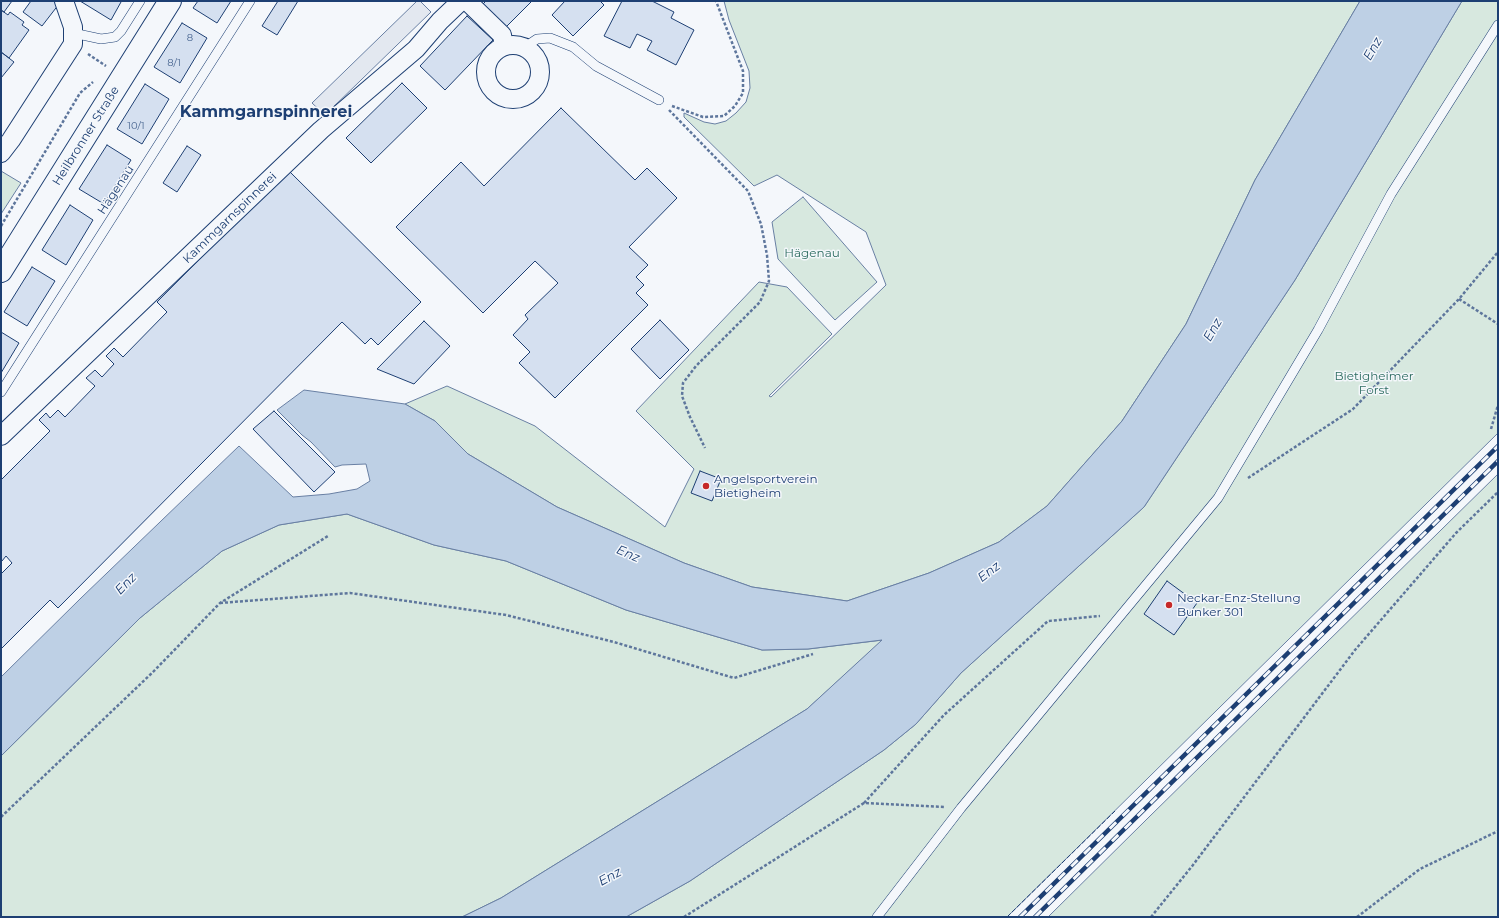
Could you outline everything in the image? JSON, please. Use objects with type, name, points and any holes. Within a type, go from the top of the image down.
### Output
[{"type":"main road","name":"Heilbronner Straße","points":[[1,271],[170,1]]},
{"type":"street","points":[[1,153],[11,140],[73,38],[73,27],[64,1]]},
{"type":"street","name":"Kammgarnspinnerei","points":[[1,436],[321,130],[416,49],[440,21],[460,1]]},
{"type":"street","points":[[467,1],[502,35],[504,46]]},
{"type":"street","points":[[513,44],[525,47],[538,61],[540,76],[535,88],[520,98],[508,98],[499,94],[491,87],[487,78],[487,64],[494,52],[504,46],[513,44]]},
{"type":"lane","points":[[73,38],[101,39],[115,37],[121,31],[140,1]]},
{"type":"lane","name":"Hägenau","points":[[1,392],[250,1]]},
{"type":"lane","points":[[877,917],[961,808],[1218,498],[1318,330],[1391,194],[1498,25]]},
{"type":"lane","points":[[525,47],[537,39],[550,38],[562,42],[573,47],[596,66],[658,100]]},
{"type":"path","points":[[658,100],[678,109],[703,117],[724,116],[735,106],[743,93],[743,72],[716,1]]},
{"type":"path","points":[[73,38],[108,68]]},
{"type":"path","points":[[658,100],[748,192],[761,224],[767,255],[769,281],[760,302],[696,366],[682,383],[682,396],[705,448]]},
{"type":"path","points":[[1218,498],[1353,409],[1459,299],[1498,252]]},
{"type":"path","points":[[1459,299],[1498,324]]},
{"type":"path","points":[[1491,429],[1498,405]]},
{"type":"path","points":[[1151,917],[1198,859],[1355,650],[1456,533],[1498,492]]},
{"type":"path","points":[[1,817],[153,672],[220,603],[328,536]]},
{"type":"path","points":[[220,603],[350,593],[506,615],[614,642],[734,678],[813,654]]},
{"type":"path","points":[[684,917],[864,803],[944,715],[1048,621],[1120,615]]},
{"type":"path","points":[[864,803],[961,808]]},
{"type":"path","points":[[1357,917],[1420,869],[1498,831]]},
{"type":"green space","points":[[724,1],[1360,1],[1255,180],[1186,324],[1122,421],[1047,506],[999,542],[929,573],[847,601],[752,587],[684,563],[557,507],[468,454],[435,421],[405,404],[447,386],[535,426],[665,527],[694,469],[636,411],[759,282],[787,287],[832,334],[769,396],[771,397],[886,285],[866,232],[777,175],[754,186],[684,117],[684,113],[704,122],[715,124],[726,121],[746,102],[750,88],[749,71],[729,20]]},
{"type":"green space","name":"Bietigheimer Forst","points":[[1462,1],[1498,1],[1498,433],[1007,917],[626,917],[690,881],[884,750],[916,724],[961,673],[1144,507],[1295,280]]},
{"type":"green space","points":[[1,171],[21,183],[1,214]]},
{"type":"green space","name":"Hägenau","points":[[803,197],[877,282],[835,320],[778,259],[772,222]]},
{"type":"green space","points":[[1498,474],[1498,917],[1048,917],[1148,818]]},
{"type":"green space","points":[[347,514],[434,545],[506,561],[626,610],[762,650],[808,649],[883,640],[807,709],[501,898],[462,917],[1,917],[1,756],[140,618],[222,551],[279,525]]},
{"type":"shaded area","points":[[417,1],[420,1],[431,12],[325,115],[312,103]]},
{"type":"water","name":"Enz","points":[[1360,1],[1462,1],[1295,280],[1144,507],[961,673],[916,724],[884,750],[690,881],[626,917],[462,917],[501,898],[807,709],[882,640],[808,649],[762,650],[626,610],[506,561],[434,545],[347,514],[279,525],[222,551],[140,618],[1,756],[1,677],[239,446],[293,497],[329,494],[357,489],[370,481],[366,464],[342,465],[335,467],[277,410],[304,390],[405,404],[435,421],[468,454],[557,507],[684,563],[752,587],[847,601],[929,573],[999,542],[1047,506],[1122,421],[1186,324],[1255,180]]},
{"type":"building","points":[[1,1],[12,1],[4,12],[1,10]]},
{"type":"building","points":[[31,1],[56,1],[59,4],[42,26],[23,12]]},
{"type":"building","points":[[80,1],[120,1],[121,2],[111,20]]},
{"type":"building","points":[[198,1],[231,1],[217,23],[193,8]]},
{"type":"building","points":[[278,1],[298,1],[277,35],[262,26]]},
{"type":"building","points":[[486,1],[532,1],[505,28],[482,5]]},
{"type":"building","points":[[565,1],[600,1],[604,5],[573,36],[552,15]]},
{"type":"building","points":[[622,1],[652,1],[674,12],[671,18],[694,30],[676,65],[647,50],[652,41],[637,34],[630,48],[604,36]]},
{"type":"building","points":[[1,10],[8,15],[10,12],[24,22],[22,25],[29,30],[9,58],[1,52]]},
{"type":"building","points":[[467,16],[493,40],[445,90],[420,66]]},
{"type":"building","points":[[182,23],[207,38],[180,83],[154,67]]},
{"type":"building","points":[[1,52],[14,62],[1,78]]},
{"type":"building","points":[[402,83],[427,108],[371,163],[346,138]]},
{"type":"building","points":[[145,84],[169,99],[142,144],[117,129]]},
{"type":"building","points":[[561,108],[635,180],[647,168],[677,198],[629,247],[648,265],[636,277],[644,285],[636,293],[648,305],[555,398],[519,363],[530,352],[513,335],[528,319],[525,315],[558,283],[535,261],[483,313],[396,227],[461,162],[484,186]]},
{"type":"building","points":[[107,145],[131,160],[104,204],[79,189]]},
{"type":"building","points":[[187,146],[201,155],[177,192],[163,183]]},
{"type":"building","points":[[288,170],[421,302],[378,345],[371,338],[365,344],[342,322],[58,608],[50,600],[1,649],[1,574],[12,563],[6,556],[2,561],[1,560],[1,480],[50,431],[39,420],[46,413],[50,418],[58,410],[65,417],[95,386],[86,378],[95,370],[102,377],[114,364],[106,356],[114,348],[123,357],[167,312],[157,302]]},
{"type":"building","points":[[70,205],[93,220],[66,265],[42,250]]},
{"type":"building","points":[[32,267],[55,281],[27,326],[4,312]]},
{"type":"building","points":[[660,320],[689,350],[660,379],[631,349]]},
{"type":"building","points":[[424,321],[450,346],[414,384],[377,369]]},
{"type":"building","points":[[1,332],[19,343],[1,373]]},
{"type":"building","points":[[274,411],[335,472],[314,492],[253,429]]},
{"type":"building","name":"Angelsportverein Bietigheim","points":[[700,471],[721,479],[712,501],[691,493]]},
{"type":"building","points":[[1167,581],[1197,603],[1174,635],[1144,614]]},
{"type":"railway","points":[[1020,917],[1498,446]]},
{"type":"railway","points":[[1035,917],[1498,461]]},
{"type":"fence","points":[[1007,917],[1115,811]]},
{"type":"place","name":"Angelsportverein Bietigheim","points":[[706,486]]},
{"type":"place","name":"Neckar-Enz-Stellung Bunker 301","points":[[1169,605]]},
{"type":"district","name":"Kammgarnspinnerei","points":[[266,112]]}]
